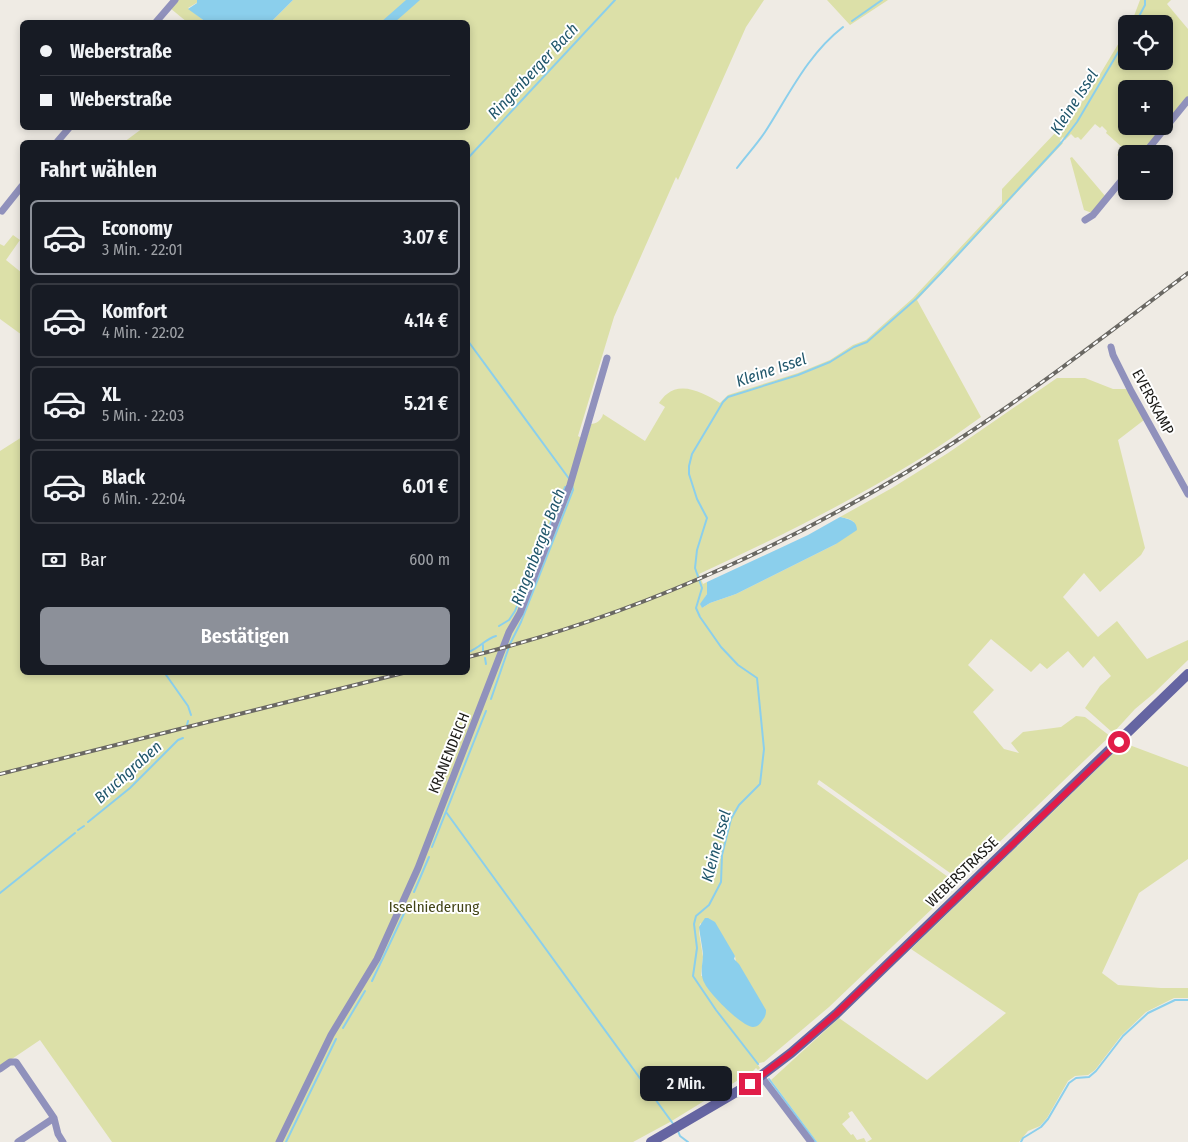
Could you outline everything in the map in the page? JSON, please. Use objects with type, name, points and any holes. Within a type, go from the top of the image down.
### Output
[{"type":"main road","name":"WEBERSTRASSE","points":[[651,1142],[750,1084],[836,1014],[1188,674]]},
{"type":"street","points":[[158,20],[175,0]]},
{"type":"street","points":[[1151,145],[1188,100]]},
{"type":"street","points":[[59,140],[67,130]]},
{"type":"street","points":[[1085,220],[1093,215],[1118,185]]},
{"type":"street","points":[[2,212],[20,189]]},
{"type":"street","name":"EVERSKAMP","points":[[1111,347],[1112,355],[1188,494]]},
{"type":"street","name":"KRANENDEICH","points":[[279,1142],[331,1035],[376,959],[418,868],[509,632],[520,613],[571,481],[607,358]]},
{"type":"street","points":[[0,1069],[10,1062],[16,1062],[54,1118],[58,1134],[63,1142]]},
{"type":"street","points":[[761,1076],[811,1142]]},
{"type":"street","points":[[18,1142],[54,1118]]},
{"type":"green space","points":[[177,0],[197,0],[198,2],[188,8],[203,20],[185,20],[170,8]]},
{"type":"green space","name":"Isselniederung","points":[[293,0],[764,0],[746,27],[678,180],[676,177],[614,317],[578,436],[586,441],[591,424],[598,421],[603,414],[645,441],[665,407],[659,403],[673,390],[694,390],[720,403],[728,395],[798,373],[830,360],[853,345],[866,340],[913,298],[1002,203],[1002,189],[1073,114],[1090,91],[1118,44],[1118,70],[1173,70],[1173,15],[1134,15],[1140,0],[1171,0],[1167,4],[1188,29],[1188,98],[1173,116],[1173,80],[1118,80],[1118,135],[1158,135],[1149,145],[1120,145],[1106,133],[1107,131],[1102,126],[1100,128],[1095,124],[1081,140],[1071,134],[1065,140],[1063,137],[1060,141],[1063,143],[917,300],[981,417],[929,453],[867,490],[784,534],[699,574],[703,584],[707,582],[707,594],[701,604],[702,608],[710,603],[736,594],[836,544],[854,522],[840,517],[892,488],[948,453],[1057,378],[1085,378],[1113,389],[1127,389],[1144,420],[1118,440],[1145,548],[1141,555],[1100,592],[1084,573],[1063,597],[1098,637],[1117,621],[1147,659],[1188,640],[1188,660],[1135,709],[1113,733],[1085,708],[1100,686],[1111,676],[1094,656],[1083,668],[1068,651],[1047,669],[1040,663],[1031,672],[991,639],[968,665],[994,690],[973,712],[1004,749],[1019,753],[1011,743],[1023,732],[1061,727],[1076,716],[1085,717],[1110,736],[960,880],[819,780],[817,784],[958,884],[829,1007],[764,1062],[759,1063],[760,1068],[758,1070],[756,1068],[670,1122],[633,1142],[112,1142],[40,1040],[0,1067],[0,451],[20,438],[20,675],[470,675],[470,140],[127,140],[140,130],[470,130],[470,20],[273,20]],"holes":[[[700,923],[735,956],[736,962],[701,976],[703,957],[699,932]]]},
{"type":"green space","points":[[827,0],[888,0],[850,25]]},
{"type":"green space","points":[[1072,157],[1106,197],[1092,213],[1084,210],[1070,158]]},
{"type":"green space","points":[[13,235],[20,240],[6,260],[20,271],[20,334],[0,319],[0,244],[4,246]]},
{"type":"green space","points":[[1124,743],[1188,767],[1188,859],[1139,893],[1102,973],[1118,985],[1188,988],[1188,998],[1174,998],[1146,1012],[1121,1036],[1095,1070],[1088,1075],[1075,1076],[1068,1081],[1047,1118],[1040,1126],[1028,1131],[1019,1142],[867,1142],[872,1139],[852,1111],[848,1113],[850,1117],[842,1124],[857,1140],[864,1138],[866,1142],[817,1142],[771,1080],[839,1018],[927,1080],[1006,1013],[911,949]]},
{"type":"water","points":[[197,0],[293,0],[273,20],[203,20],[188,9],[197,3]]},
{"type":"water","points":[[406,0],[420,0],[397,20],[383,20]]},
{"type":"water","points":[[840,517],[854,522],[857,530],[836,544],[736,594],[710,603],[702,608],[700,604],[707,594],[707,582],[808,535]]},
{"type":"water","points":[[705,918],[715,922],[735,956],[734,959],[739,964],[766,1010],[765,1017],[757,1026],[748,1025],[734,1016],[719,1002],[703,980],[703,954],[699,927]]},
{"type":"waterway","name":"Ringenberger Bach","points":[[470,156],[615,0]]},
{"type":"waterway","points":[[852,21],[882,0]]},
{"type":"waterway","name":"Kleine Issel","points":[[1140,15],[1145,5],[1145,0]]},
{"type":"waterway","points":[[737,168],[759,141],[809,63],[830,38],[843,27]]},
{"type":"waterway","name":"Kleine Issel","points":[[758,1064],[716,1010],[693,976],[697,948],[694,924],[696,916],[709,905],[721,882],[722,855],[731,819],[739,805],[760,784],[764,749],[757,678],[738,665],[721,647],[696,608],[702,588],[695,568],[697,550],[707,518],[697,499],[689,474],[692,454],[723,402],[728,397],[798,375],[830,362],[854,347],[867,342],[916,299],[1061,143],[1077,122],[1118,53]]},
{"type":"waterway","name":"Ringenberger Bach","points":[[470,344],[570,480]]},
{"type":"waterway","name":"Ringenberger Bach","points":[[491,699],[510,644],[521,622],[573,490],[572,484]]},
{"type":"waterway","points":[[499,626],[509,620],[515,611],[565,487]]},
{"type":"waterway","points":[[470,651],[496,636]]},
{"type":"waterway","points":[[483,645],[483,652]]},
{"type":"waterway","points":[[485,658],[486,664]]},
{"type":"waterway","points":[[166,675],[188,706],[191,715]]},
{"type":"waterway","name":"Ringenberger Bach","points":[[432,847],[486,711]]},
{"type":"waterway","points":[[187,725],[188,721]]},
{"type":"waterway","name":"Bruchgraben","points":[[88,822],[130,788],[178,740],[183,738]]},
{"type":"waterway","points":[[446,812],[674,1125]]},
{"type":"waterway","name":"Bruchgraben","points":[[78,830],[84,826]]},
{"type":"waterway","name":"Bruchgraben","points":[[0,893],[75,833]]},
{"type":"waterway","points":[[414,892],[429,857]]},
{"type":"waterway","points":[[372,981],[409,903]]},
{"type":"waterway","points":[[343,1028],[365,991]]},
{"type":"waterway","points":[[1021,1142],[1023,1138],[1041,1127],[1048,1119],[1069,1083],[1076,1078],[1089,1077],[1096,1071],[1123,1036],[1148,1013],[1175,1000],[1188,1000]]},
{"type":"waterway","name":"Ringenberger Bach","points":[[286,1142],[336,1039]]},
{"type":"waterway","name":"Kleine Issel","points":[[769,1079],[816,1142]]},
{"type":"waterway","points":[[678,1131],[680,1136],[688,1142]]},
{"type":"railway","points":[[470,656],[534,639],[599,618],[664,593],[789,537],[850,505],[995,415],[1188,273]]},
{"type":"railway","points":[[0,774],[395,675]]},
{"type":"route","points":[[750,1084],[774,1067],[836,1014],[1119,742]]}]
